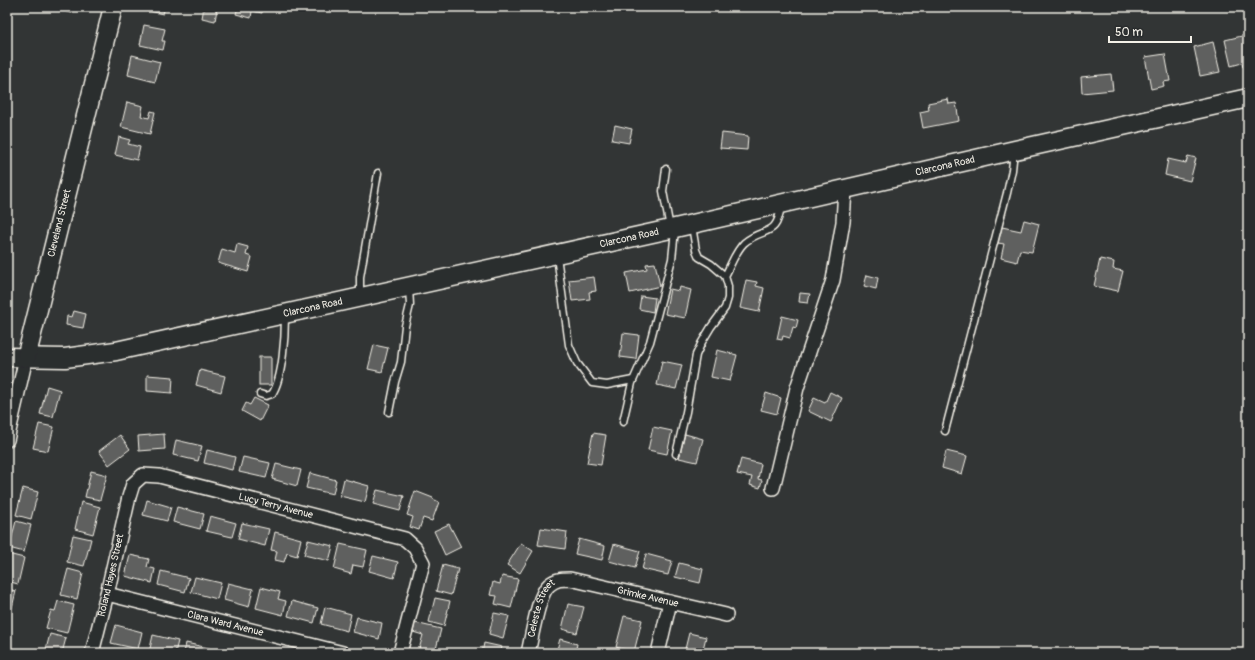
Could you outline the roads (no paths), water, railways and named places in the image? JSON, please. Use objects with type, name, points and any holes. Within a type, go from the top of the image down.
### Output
[{"type":"main road","name":"Cleveland Street","points":[[26,358],[113,7]]},
{"type":"main road","name":"Clarcona Road","points":[[7,357],[65,358],[116,351],[679,227],[1248,98]]},
{"type":"street","points":[[773,488],[797,388],[833,280],[843,222],[845,189]]},
{"type":"street","name":"Cleveland Street","points":[[7,440],[26,358]]},
{"type":"street","name":"Lucy Terry Avenue","points":[[129,497],[134,484],[143,475],[159,476],[405,539],[415,548],[423,563],[400,653]]},
{"type":"street","name":"Roland Hayes Street","points":[[92,653],[129,497]]},
{"type":"street","name":"Celeste Street","points":[[528,653],[541,596],[548,585],[558,579],[570,579]]},
{"type":"street","name":"Grimke Avenue","points":[[570,579],[726,615]]},
{"type":"street","name":"Clara Ward Avenue","points":[[107,594],[343,653]]},
{"type":"street","points":[[658,653],[670,602]]},
{"type":"lane","points":[[945,431],[1007,193],[1015,150]]},
{"type":"lane","points":[[666,169],[664,191],[679,227],[696,250],[699,257],[711,264],[725,276],[728,286],[728,298],[725,308],[711,327],[696,355],[686,412],[676,454]]},
{"type":"lane","points":[[360,298],[360,277],[378,173]]},
{"type":"lane","points":[[725,276],[738,250],[743,244],[752,237],[771,229],[776,224],[781,204]]},
{"type":"lane","points":[[623,422],[633,380],[650,342],[679,227]]},
{"type":"lane","points":[[557,254],[569,345],[577,363],[592,383],[607,385],[633,380]]},
{"type":"lane","points":[[389,412],[401,362],[404,326],[410,305],[409,287]]},
{"type":"lane","points":[[260,394],[266,396],[272,394],[277,384],[282,361],[285,314]]}]
